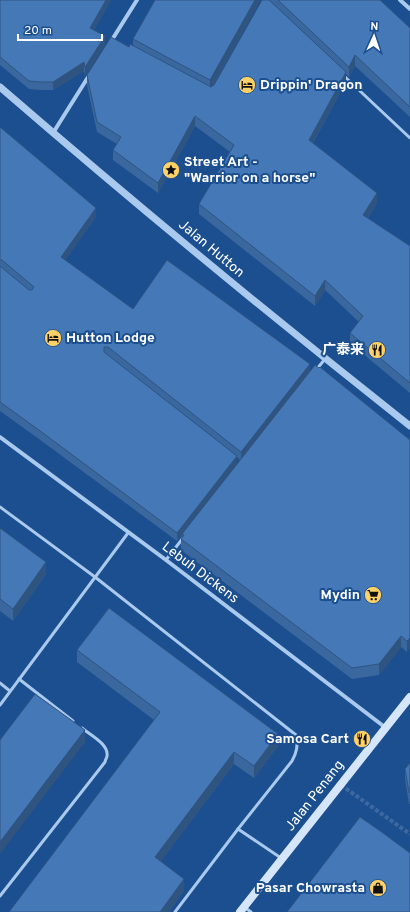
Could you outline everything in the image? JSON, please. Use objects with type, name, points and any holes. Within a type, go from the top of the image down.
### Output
[{"type":"main road","name":"Jalan Penang","points":[[245,910],[282,859],[410,697]]},
{"type":"street","points":[[106,48],[136,0]]},
{"type":"street","points":[[400,0],[410,9]]},
{"type":"street","points":[[53,133],[94,67]]},
{"type":"street","name":"Jalan Hutton","points":[[0,86],[53,133],[262,308],[410,426]]},
{"type":"street","name":"Lebuh Dickens","points":[[0,437],[166,560],[386,728]]},
{"type":"lane","points":[[110,41],[117,45]]},
{"type":"lane","points":[[343,75],[410,138]]},
{"type":"lane","points":[[316,371],[325,359]]},
{"type":"lane","points":[[0,507],[95,577],[296,736],[298,744],[297,752],[292,760],[175,912]]},
{"type":"lane","points":[[0,705],[128,533]]},
{"type":"lane","points":[[166,560],[184,536]]},
{"type":"lane","points":[[0,896],[105,762],[107,756],[106,749],[102,744],[20,679]]},
{"type":"lane","points":[[0,683],[10,691]]},
{"type":"lane","points":[[238,829],[282,859]]},
{"type":"building","points":[[0,0],[106,0],[90,28],[105,36],[85,67],[84,62],[53,82],[29,81],[0,57]]},
{"type":"building","points":[[155,0],[255,0],[210,80],[133,39]]},
{"type":"building","points":[[262,0],[269,0],[346,72],[309,140],[377,193],[363,215],[410,246],[410,383],[350,333],[363,316],[325,280],[315,296],[199,204],[234,145],[195,116],[158,183],[113,150],[121,137],[97,122],[87,75],[111,37],[129,47],[130,44],[211,87],[214,85]]},
{"type":"building","points":[[278,0],[380,0],[410,28],[410,107],[355,55],[349,67]]},
{"type":"building","points":[[0,127],[96,208],[61,257],[133,309],[167,260],[310,364],[241,452],[108,347],[104,347],[104,352],[237,456],[177,533],[0,402],[0,266],[29,290],[32,290],[34,287],[2,260],[0,260]]},
{"type":"building","points":[[315,365],[319,368],[320,367],[410,440],[410,638],[407,641],[401,636],[379,664],[352,668],[181,539],[184,535],[182,534]]},
{"type":"building","points":[[0,528],[46,562],[13,609],[0,599]]},
{"type":"building","points":[[109,608],[278,734],[254,766],[234,752],[155,857],[184,879],[160,912],[9,912],[160,712],[77,650]]},
{"type":"building","points":[[35,694],[85,730],[0,842],[0,740]]},
{"type":"building","points":[[410,763],[410,793],[405,769]]},
{"type":"building","points":[[360,817],[410,853],[410,912],[287,912]]},
{"type":"tunnel","points":[[341,785],[410,834]]},
{"type":"place","name":"Drippin' Dragon","points":[[247,85]]},
{"type":"place","name":"Street Art - \"Warrior on a horse\"","points":[[171,170]]},
{"type":"place","name":"Hutton Lodge","points":[[53,338]]},
{"type":"place","name":"广泰来","points":[[377,350]]},
{"type":"place","name":"Mydin","points":[[373,595]]},
{"type":"place","name":"Samosa Cart","points":[[362,739]]},
{"type":"place","name":"Pasar Chowrasta","points":[[378,888]]}]
